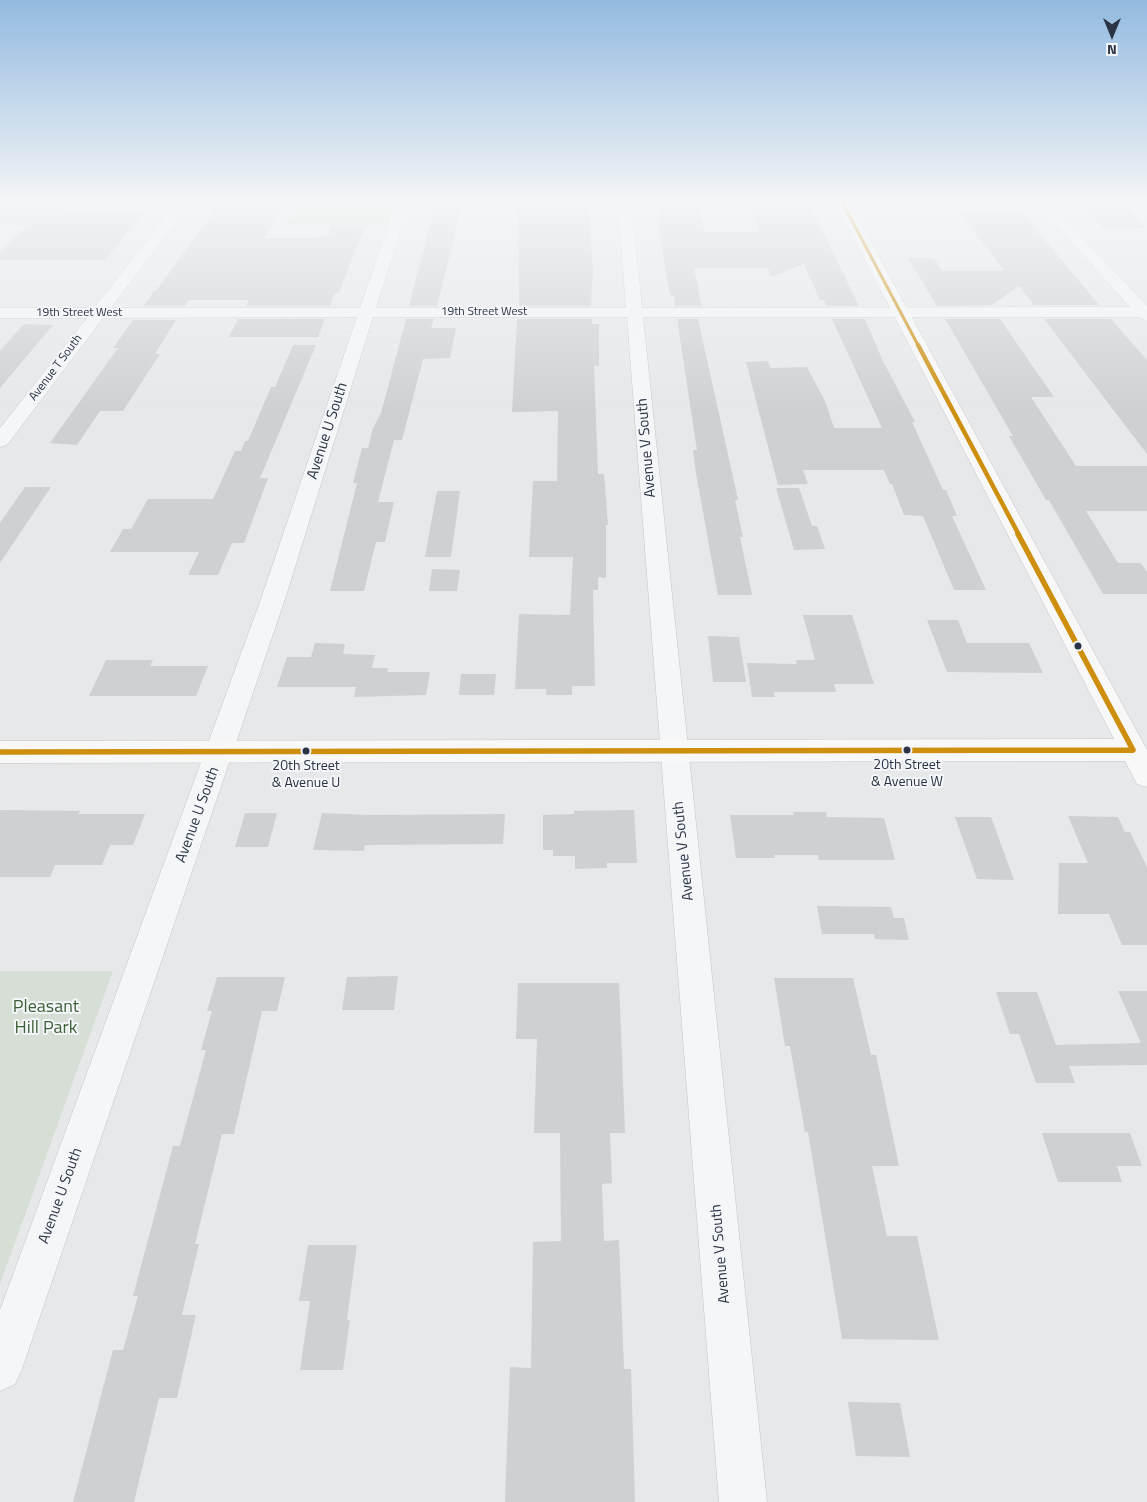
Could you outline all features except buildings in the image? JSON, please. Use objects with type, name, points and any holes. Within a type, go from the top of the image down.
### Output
[{"type":"street","name":"Avenue T South","points":[[0,442],[131,270]]},
{"type":"street","name":"Avenue U South","points":[[0,1369],[273,599],[380,270]]},
{"type":"street","name":"Avenue V South","points":[[631,270],[674,750],[695,958],[743,1502]]},
{"type":"street","points":[[878,270],[1140,749],[1147,776]]},
{"type":"street","points":[[1106,270],[1146,313]]},
{"type":"street","name":"19th Street West","points":[[0,313],[1146,313]]},
{"type":"street","points":[[0,752],[1140,749]]},
{"type":"green space","name":"Pleasant Hill Park","points":[[0,971],[113,971],[0,1284]]},
{"type":"transit line","points":[[878,270],[1133,750]]},
{"type":"transit line","points":[[0,752],[1133,750]]},
{"type":"place","name":"20th Street & Avenue W","points":[[907,750]]},
{"type":"place","name":"20th Street & Avenue U","points":[[306,751]]}]
